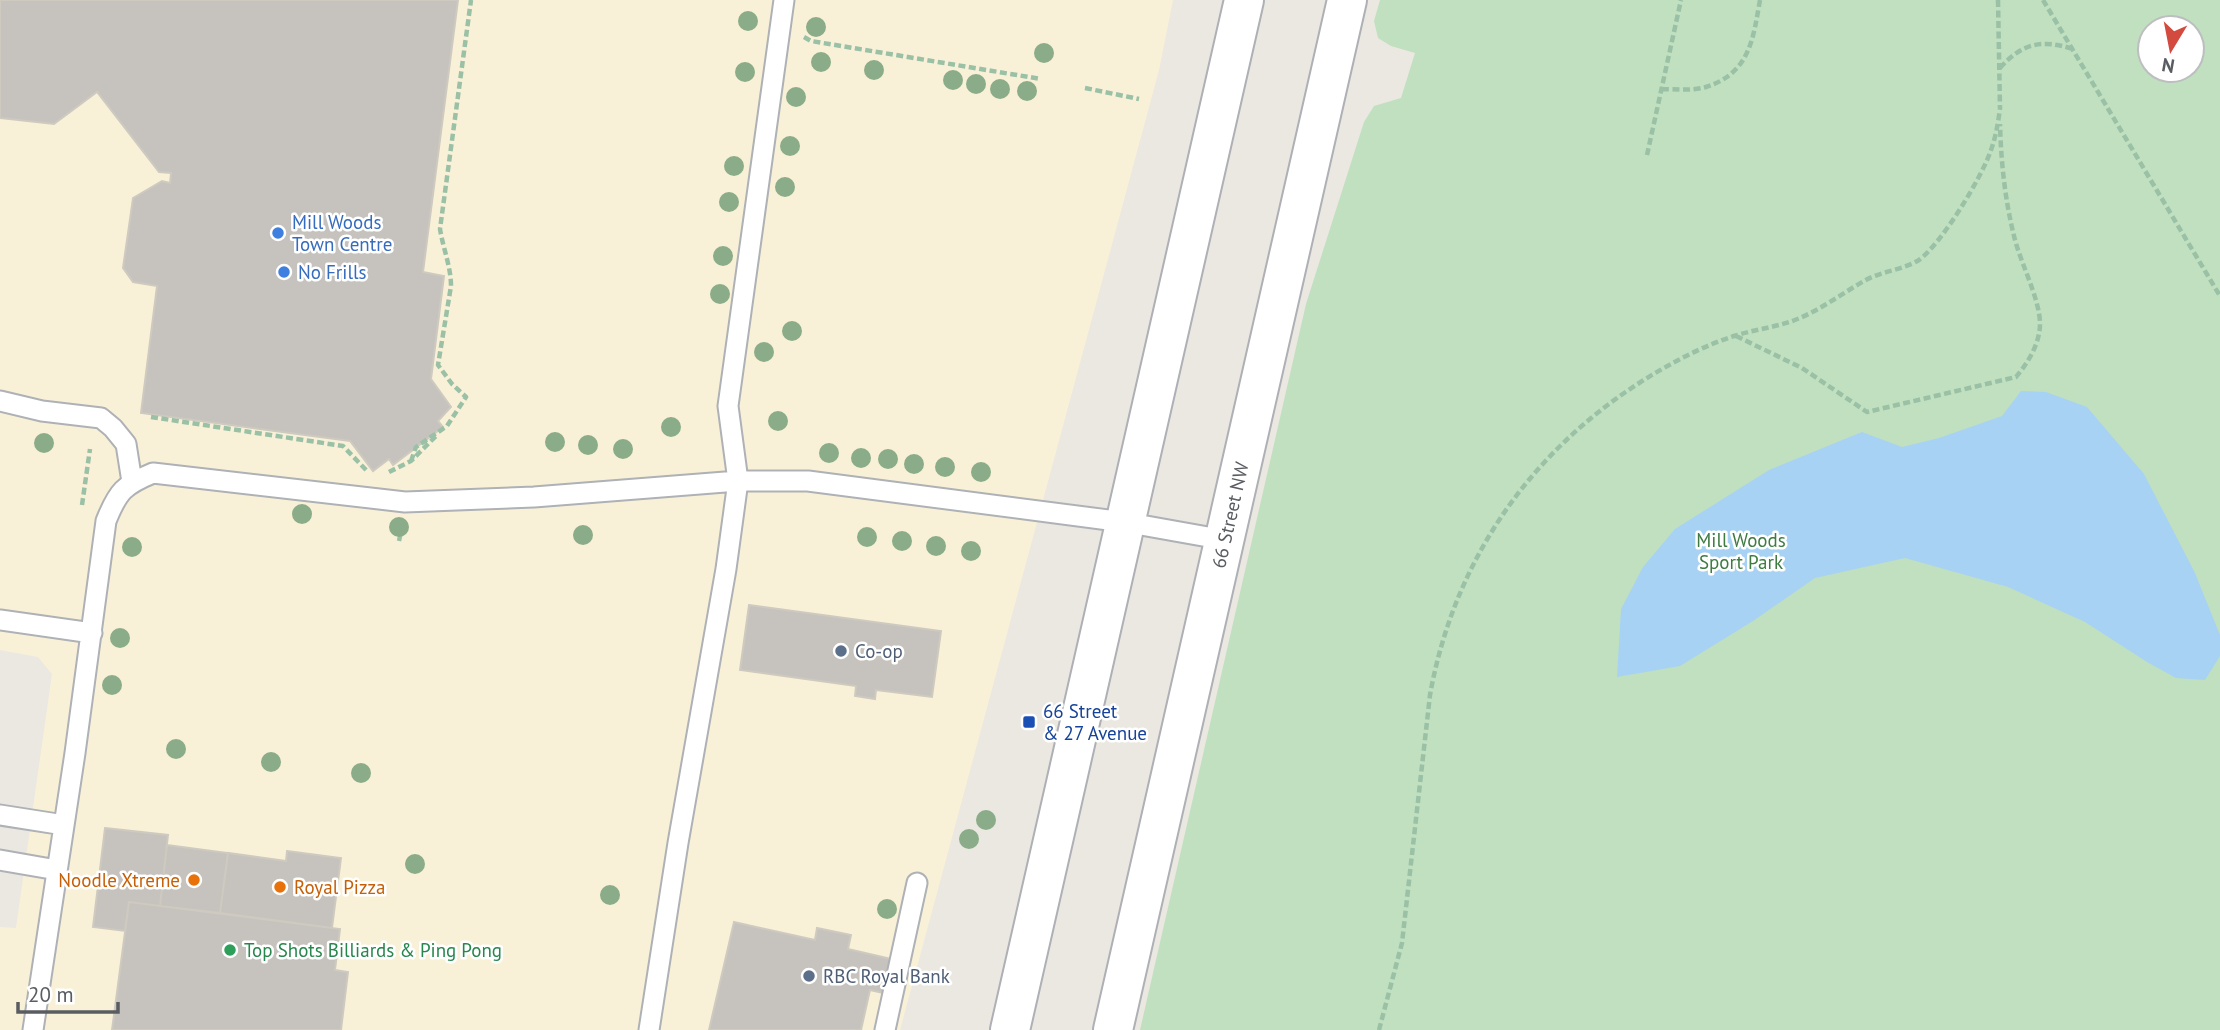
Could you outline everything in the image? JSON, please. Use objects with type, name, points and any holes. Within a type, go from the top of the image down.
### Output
[{"type":"main road","points":[[1010,1030],[1244,0]]},
{"type":"main road","name":"66 Street NW","points":[[1113,1030],[1347,0]]},
{"type":"main road","points":[[1017,1030],[1029,944]]},
{"type":"lane","points":[[649,1030],[726,569],[738,481],[728,406],[784,0]]},
{"type":"lane","points":[[0,401],[42,411],[101,418],[125,444],[132,482]]},
{"type":"lane","points":[[33,1030],[106,521],[120,493],[132,482],[153,473],[405,502],[446,502],[738,481],[807,481],[1124,523],[1225,540]]},
{"type":"lane","points":[[0,620],[92,633]]},
{"type":"lane","points":[[0,815],[64,825]]},
{"type":"lane","points":[[0,860],[57,870]]},
{"type":"lane","points":[[885,1030],[917,883]]},
{"type":"path","points":[[382,476],[411,461],[416,447],[447,426],[466,397],[438,365],[451,286],[451,273],[440,229],[471,0]]},
{"type":"path","points":[[1647,155],[1681,0]]},
{"type":"path","points":[[1662,89],[1704,87],[1738,68],[1748,53],[1760,0]]},
{"type":"path","points":[[1735,335],[1802,368],[1867,412],[2015,377],[2024,367],[2035,345],[2040,326],[2014,236],[2005,190],[2000,145],[1998,0]]},
{"type":"path","points":[[2043,0],[2220,296]]},
{"type":"path","points":[[800,35],[811,41],[1041,79]]},
{"type":"path","points":[[2000,68],[2018,50],[2026,47],[2057,44],[2073,49]]},
{"type":"path","points":[[1085,88],[1139,99]]},
{"type":"path","points":[[1379,1030],[1402,943],[1430,695],[1437,655],[1469,572],[1487,539],[1528,481],[1574,431],[1643,381],[1672,363],[1735,335],[1800,318],[1867,279],[1920,259],[1940,238],[1984,165],[1996,136],[2000,108]]},
{"type":"path","points":[[151,417],[343,446],[370,474]]},
{"type":"shaded area","points":[[0,0],[1173,0],[1159,70],[900,1030],[0,1030],[0,927],[16,928],[52,674],[38,657],[0,650]]},
{"type":"green space","name":"Mill Woods Sport Park","points":[[1380,0],[2220,0],[2220,1030],[1140,1030],[1306,304],[1364,122],[1374,106],[1401,98],[1415,53],[1391,46],[1378,38],[1374,21]]},
{"type":"water","points":[[2021,391],[2046,392],[2087,407],[2144,474],[2195,573],[2220,635],[2220,656],[2205,680],[2176,678],[2085,622],[2008,587],[1905,558],[1815,578],[1753,621],[1680,666],[1617,677],[1621,609],[1643,567],[1675,529],[1769,470],[1862,432],[1902,447],[1939,438],[2002,416]]},
{"type":"building","name":"Mill Woods Town Centre","points":[[0,0],[458,0],[423,272],[444,276],[431,379],[451,407],[438,421],[443,427],[393,465],[389,459],[373,471],[350,441],[141,413],[157,286],[133,282],[123,268],[133,198],[162,181],[170,183],[171,173],[159,172],[97,92],[54,124],[0,118]]},
{"type":"building","name":"Co-op","points":[[749,605],[941,631],[932,697],[876,690],[875,699],[855,696],[856,686],[740,670]]},
{"type":"building","points":[[105,828],[168,835],[160,906],[129,902],[125,931],[93,927]]},
{"type":"building","name":"Noodle Xtreme","points":[[167,845],[228,853],[220,913],[160,906]]},
{"type":"building","name":"Royal Pizza","points":[[287,851],[341,858],[332,928],[220,913],[228,853],[286,861]]},
{"type":"building","name":"Top Shots Billiards & Ping Pong","points":[[129,902],[340,929],[335,970],[348,972],[341,1030],[112,1030]]},
{"type":"building","name":"RBC Royal Bank","points":[[734,922],[815,940],[817,928],[851,935],[848,949],[900,961],[892,995],[870,990],[861,1030],[709,1030]]},
{"type":"place","name":"Mill Woods Town Centre","points":[[278,233]]},
{"type":"place","name":"No Frills","points":[[284,272]]},
{"type":"place","name":"Co-op","points":[[841,651]]},
{"type":"place","name":"66 Street & 27 Avenue","points":[[1029,722]]},
{"type":"place","name":"Noodle Xtreme","points":[[194,880]]},
{"type":"place","name":"Royal Pizza","points":[[280,887]]},
{"type":"place","name":"Top Shots Billiards & Ping Pong","points":[[230,950]]},
{"type":"place","name":"RBC Royal Bank","points":[[809,976]]}]
